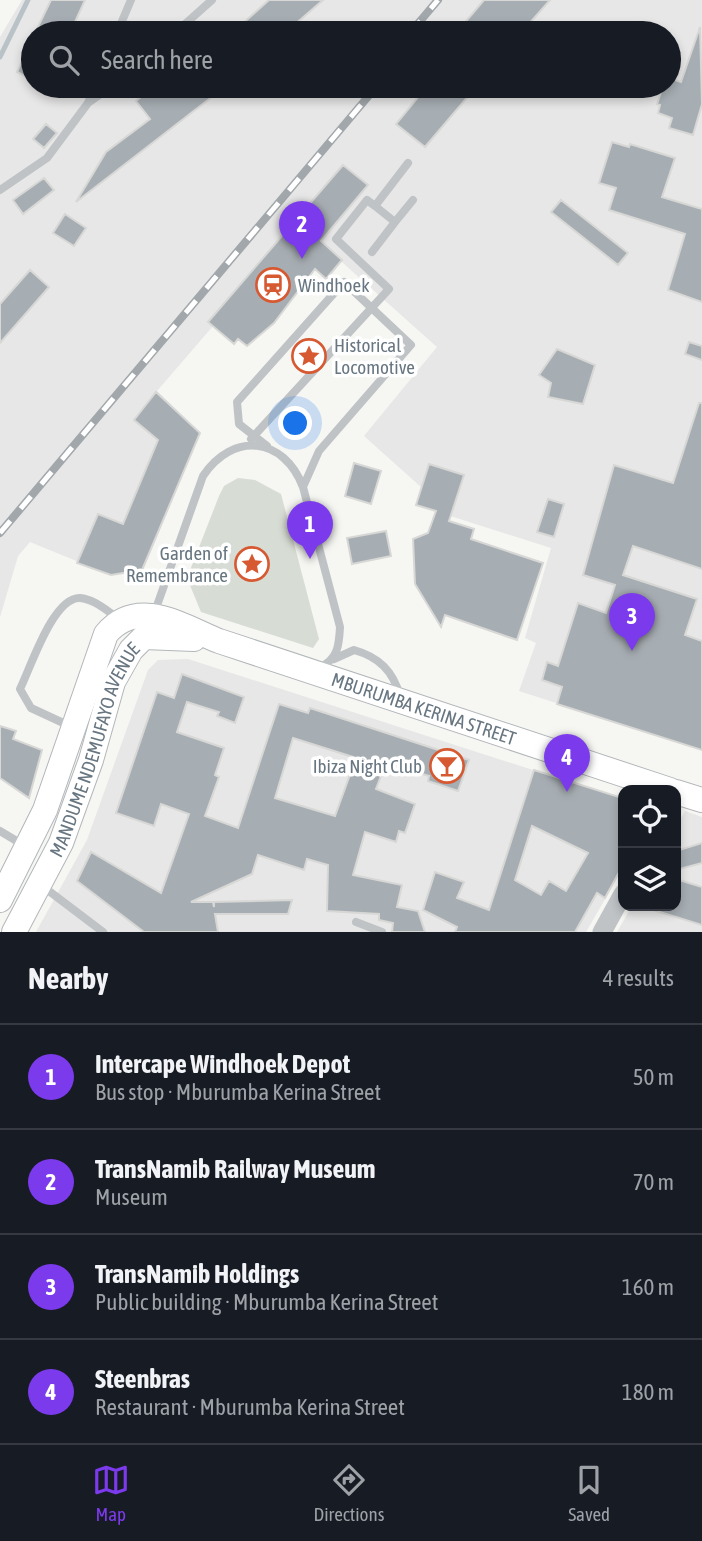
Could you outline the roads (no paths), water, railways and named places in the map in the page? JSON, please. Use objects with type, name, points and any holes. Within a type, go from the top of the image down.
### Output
[{"type":"main road","points":[[121,620],[154,624]]},
{"type":"main road","name":"MANDUME NDEMUFAYO AVENUE","points":[[1,897],[45,810],[106,634],[121,620]]},
{"type":"main road","name":"MBURUMBA KERINA STREET","points":[[154,624],[219,641],[648,785]]},
{"type":"main road","name":"MANDUME NDEMUFAYO AVENUE","points":[[14,932],[61,843],[91,760],[113,682],[131,650],[154,624]]},
{"type":"street","points":[[602,932],[618,903]]},
{"type":"lane","points":[[122,21],[131,0]]},
{"type":"lane","points":[[189,21],[212,0]]},
{"type":"lane","points":[[0,190],[47,158],[90,98]]},
{"type":"lane","points":[[88,103],[95,98]]},
{"type":"lane","points":[[375,206],[408,163]]},
{"type":"lane","points":[[154,624],[203,476],[218,457],[254,437],[389,289],[336,239],[367,200],[394,222]]},
{"type":"lane","points":[[372,251],[413,200]]},
{"type":"lane","points":[[303,487],[319,451],[411,345],[344,282],[241,396],[236,417],[243,430],[292,465],[303,487],[340,627],[340,645],[334,659]]},
{"type":"lane","points":[[240,447],[256,446],[272,450]]},
{"type":"lane","points":[[74,728],[31,708],[20,689],[56,612],[66,601],[79,598],[91,600],[121,620]]},
{"type":"lane","points":[[310,671],[354,650],[373,657],[393,676],[402,702]]},
{"type":"lane","points":[[0,831],[28,848]]},
{"type":"lane","points":[[40,884],[103,932]]},
{"type":"lane","points":[[356,922],[382,932]]},
{"type":"waterway","points":[[0,57],[28,0]]},
{"type":"railway","points":[[420,21],[438,0]]},
{"type":"railway","points":[[0,533],[367,98]]},
{"type":"place","name":"TransNamib Railway Museum","points":[[302,259]]},
{"type":"place","name":"Windhoek","points":[[273,285]]},
{"type":"place","name":"Historical Locomotive","points":[[309,356]]},
{"type":"place","name":"Intercape Windhoek Depot","points":[[310,559]]},
{"type":"place","name":"Garden of Remembrance","points":[[252,564]]},
{"type":"place","name":"TransNamib Holdings","points":[[632,651]]},
{"type":"place","name":"Ibiza Night Club","points":[[447,766]]},
{"type":"place","name":"Steenbras","points":[[567,792]]}]
